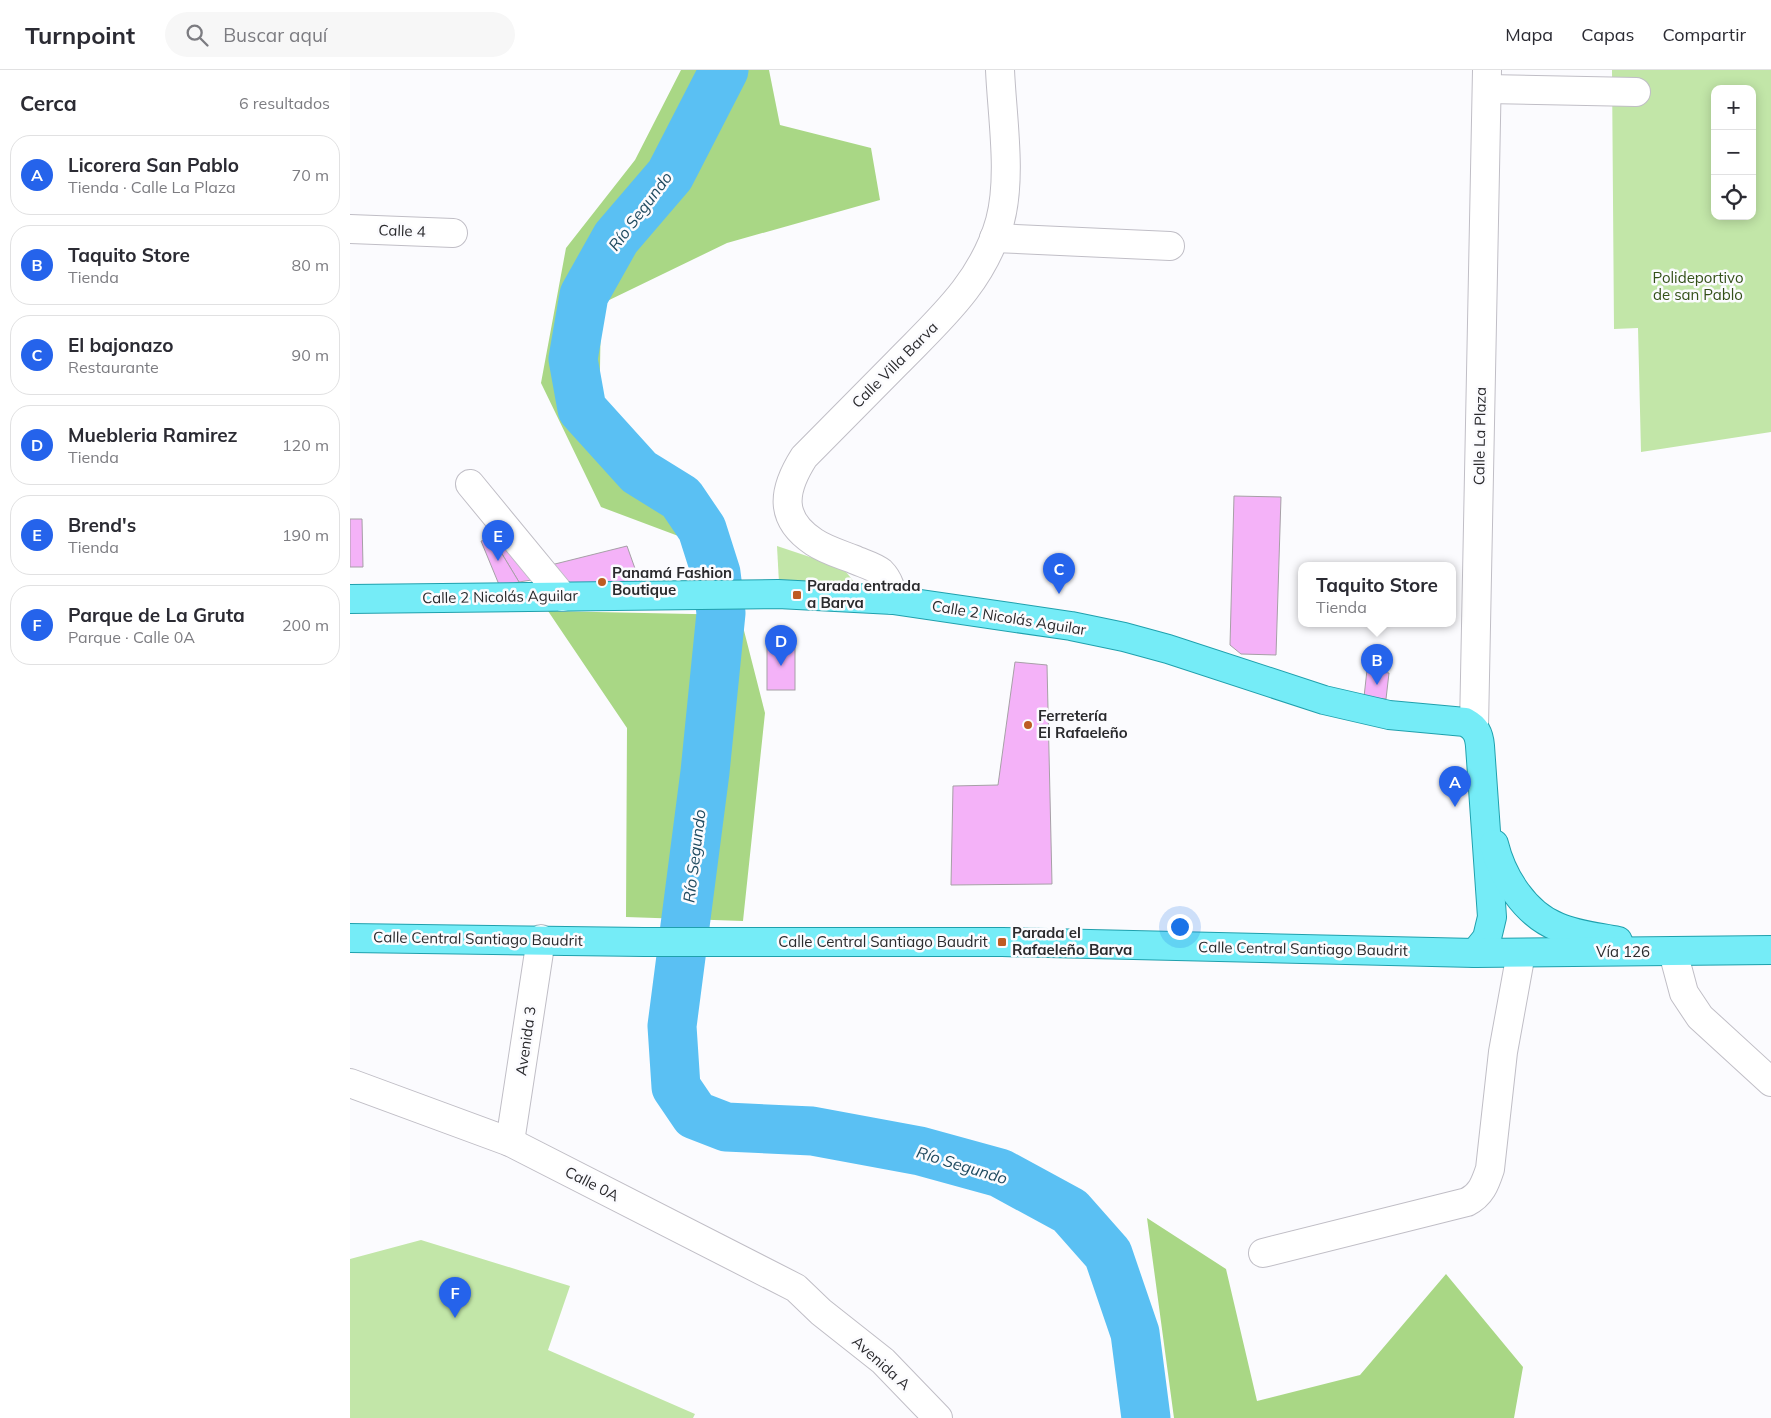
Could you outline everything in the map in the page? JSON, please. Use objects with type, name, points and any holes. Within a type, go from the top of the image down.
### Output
[{"type":"main road","name":"Calle 2 Nicolás Aguilar","points":[[350,599],[778,594],[892,600],[1071,626],[1124,637],[1168,648],[1324,700],[1389,715],[1449,719],[1465,722],[1474,727]]},
{"type":"main road","name":"Calle La Plaza","points":[[1474,727],[1479,734],[1484,802]]},
{"type":"main road","points":[[1484,802],[1497,854],[1515,892],[1535,913],[1557,927],[1673,952]]},
{"type":"main road","points":[[1475,953],[1487,938],[1492,917],[1484,802]]},
{"type":"main road","name":"Calle Central Santiago Baudrit","points":[[350,938],[541,939],[644,942],[1002,942],[1475,953]]},
{"type":"main road","name":"Vía 126","points":[[1475,953],[1771,950]]},
{"type":"street","name":"Calle Villa Barva","points":[[892,600],[890,585],[880,571],[816,543],[792,522],[788,509],[788,490],[793,474],[804,457],[957,302],[978,272],[994,238],[1000,220],[1004,196],[1005,164],[1000,70]]},
{"type":"street","points":[[1487,79],[1636,92]]},
{"type":"street","name":"Calle La Plaza","points":[[1474,727],[1487,79]]},
{"type":"street","name":"Calle 4","points":[[350,229],[454,232]]},
{"type":"street","points":[[994,238],[1170,246]]},
{"type":"street","points":[[470,484],[563,597]]},
{"type":"street","name":"Avenida 3","points":[[510,1142],[541,939]]},
{"type":"street","points":[[1673,952],[1684,993],[1700,1017],[1771,1082]]},
{"type":"street","points":[[1263,1253],[1467,1202],[1476,1198],[1484,1186],[1490,1169],[1503,1052],[1521,953]]},
{"type":"street","name":"Calle 0A","points":[[350,1083],[510,1142],[796,1288],[821,1312]]},
{"type":"street","name":"Avenida A","points":[[821,1312],[883,1361],[938,1418]]},
{"type":"green space","points":[[681,70],[769,70],[780,125],[871,148],[880,200],[727,243],[601,304],[599,432],[689,540],[601,507],[541,383],[566,248],[635,160]]},
{"type":"green space","name":"Polideportivo de san Pablo","points":[[1612,70],[1771,70],[1771,432],[1641,452],[1638,328],[1614,329]]},
{"type":"green space","points":[[777,546],[843,568],[854,582],[779,583]]},
{"type":"green space","points":[[548,611],[740,615],[765,713],[743,921],[626,917],[627,728]]},
{"type":"green space","points":[[1147,1218],[1226,1269],[1257,1401],[1360,1375],[1446,1274],[1523,1367],[1514,1418],[1174,1418]]},
{"type":"green space","points":[[421,1240],[570,1286],[548,1350],[695,1414],[693,1418],[350,1418],[350,1259]]},
{"type":"building","points":[[1234,496],[1281,497],[1276,655],[1241,654],[1230,645]]},
{"type":"building","points":[[350,519],[362,519],[363,567],[350,567]]},
{"type":"building","points":[[502,533],[538,579],[519,582],[493,539]]},
{"type":"building","points":[[493,539],[519,582],[500,587],[481,541]]},
{"type":"building","points":[[627,546],[643,591],[565,589],[547,566]]},
{"type":"building","points":[[767,643],[795,643],[795,690],[767,690]]},
{"type":"building","name":"Ferretería El Rafaeleño","points":[[1015,662],[1047,665],[1052,884],[951,885],[953,786],[998,785]]},
{"type":"building","points":[[1367,670],[1389,673],[1386,699],[1364,697]]},
{"type":"waterway","name":"Río Segundo","points":[[724,70],[670,175],[616,238],[584,295],[573,359],[582,409],[639,472],[681,498],[702,529],[716,573],[721,613],[705,772],[672,1026],[676,1087],[695,1115],[726,1127],[812,1131],[920,1151],[1000,1173],[1070,1211],[1108,1254],[1135,1333],[1146,1418]]},
{"type":"place","name":"Brend's","points":[[498,561]]},
{"type":"place","name":"Panamá Fashion Boutique","points":[[602,582]]},
{"type":"place","name":"El bajonazo","points":[[1059,594]]},
{"type":"place","name":"Parada entrada a Barva","points":[[797,595]]},
{"type":"place","name":"Muebleria Ramirez","points":[[781,666]]},
{"type":"place","name":"Taquito Store","points":[[1377,685]]},
{"type":"place","name":"Ferretería El Rafaeleño","points":[[1028,725]]},
{"type":"place","name":"Licorera San Pablo","points":[[1455,807]]},
{"type":"place","name":"Parada el Rafaeleño Barva","points":[[1002,942]]},
{"type":"place","name":"Parque de La Gruta","points":[[455,1318]]}]
